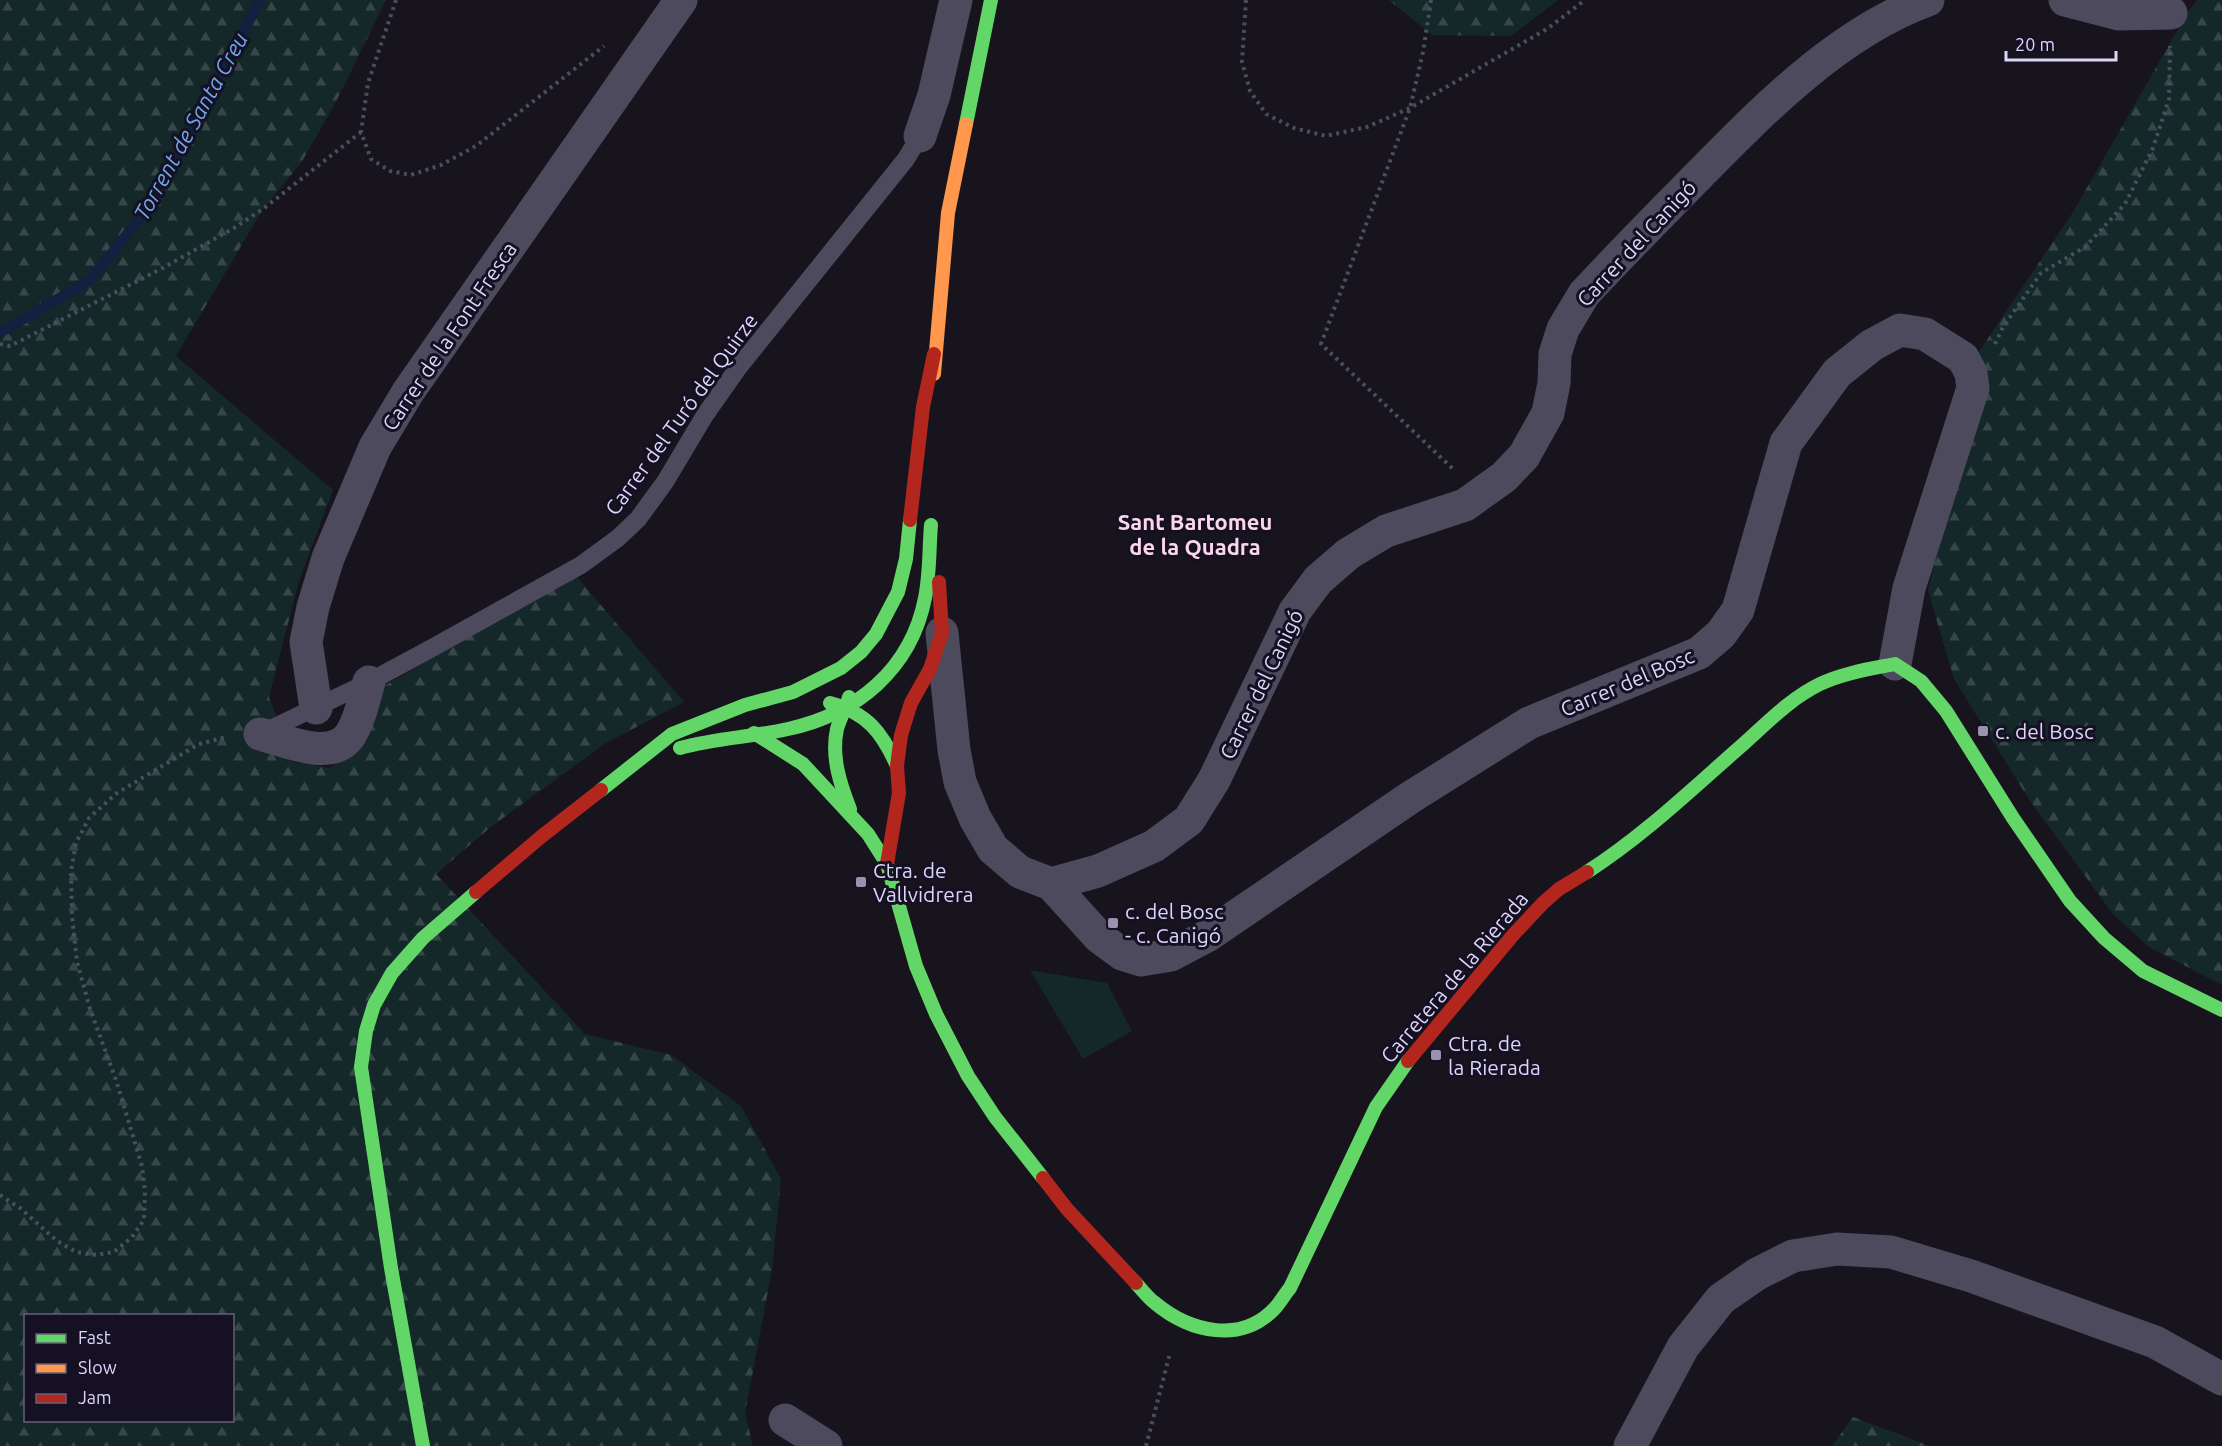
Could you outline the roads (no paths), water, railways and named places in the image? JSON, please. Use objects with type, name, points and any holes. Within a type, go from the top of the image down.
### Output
[{"type":"street","name":"Carrer de la Font Fresca","points":[[316,708],[306,642],[313,607],[332,548],[375,447],[408,392],[681,0]]},
{"type":"street","points":[[920,136],[934,95],[956,0]]},
{"type":"street","points":[[934,434],[934,354],[948,213],[991,0]]},
{"type":"street","name":"Carrer del Canigó","points":[[1051,884],[1098,871],[1154,846],[1189,820],[1214,780],[1295,610],[1318,580],[1348,554],[1386,531],[1465,505],[1504,477],[1524,456],[1548,413],[1554,383],[1555,354],[1563,329],[1584,294],[1758,115],[1817,64],[1873,27],[1928,0]]},
{"type":"street","points":[[2065,0],[2119,14],[2171,13]]},
{"type":"street","name":"Carrer del Bosc","points":[[1051,884],[1099,937],[1122,954],[1141,960],[1172,955],[1207,936],[1411,797],[1529,723],[1699,653],[1720,634],[1738,610],[1786,443],[1837,373],[1872,345],[1900,330],[1925,334],[1963,358],[1971,373],[1973,388],[1909,588],[1895,664]]},
{"type":"street","points":[[423,1446],[391,1268],[361,1067],[366,1031],[374,1005],[392,973],[423,938],[498,872],[633,763],[672,735],[745,705],[793,692],[841,668],[861,652],[876,634],[898,592],[906,559],[923,407],[934,354]]},
{"type":"street","points":[[633,763],[685,746],[807,725],[846,708],[875,690],[904,656],[924,605],[933,513],[942,633],[954,750],[960,782],[975,818],[993,849],[1020,872],[1051,884]]},
{"type":"street","points":[[871,660],[883,633],[885,617]]},
{"type":"street","name":"Carretera de la Rierada","points":[[887,864],[899,793],[897,766],[902,735],[911,703],[930,669],[942,633]]},
{"type":"street","points":[[1895,664],[1922,681],[1946,711],[2013,818],[2070,901],[2104,938],[2143,970],[2222,1010]]},
{"type":"street","name":"Carretera de la Rierada","points":[[754,733],[803,764],[853,816],[868,834],[887,864],[916,966],[956,1055],[981,1097],[1081,1224],[1154,1303],[1179,1320],[1201,1329],[1223,1332],[1240,1329],[1257,1322],[1275,1308],[1290,1288],[1376,1107],[1400,1072],[1513,935],[1543,903],[1559,889],[1613,855],[1652,824],[1791,702],[1820,684],[1856,672],[1895,664]]},
{"type":"street","points":[[260,734],[320,749],[337,746],[350,737],[369,682]]},
{"type":"street","name":"Carretera de la Rierada","points":[[853,816],[841,786],[836,752],[836,731],[857,682]]},
{"type":"street","name":"Carretera de la Rierada","points":[[816,702],[846,708],[860,714],[875,725],[887,743],[897,766]]},
{"type":"street","points":[[745,705],[797,704]]},
{"type":"street","points":[[1630,1446],[1683,1347],[1721,1299],[1757,1274],[1793,1256],[1837,1250],[1891,1252],[1971,1276],[2155,1342],[2222,1379]]},
{"type":"street","points":[[785,1420],[826,1446]]},
{"type":"lane","name":"Carrer del Turó del Quirze","points":[[260,734],[369,682],[581,565],[618,538],[638,519],[666,482],[705,415],[738,368],[906,159],[920,136]]},
{"type":"waterway","name":"Torrent de Santa Creu","points":[[0,333],[90,280],[149,207],[198,121],[260,0]]},
{"type":"place","name":"c. del Bosc","points":[[1983,731]]},
{"type":"place","name":"Ctra. de Vallvidrera","points":[[861,882]]},
{"type":"place","name":"c. del Bosc - c. Canigó","points":[[1113,923]]},
{"type":"place","name":"Ctra. de la Rierada","points":[[1436,1055]]},
{"type":"district","name":"Sant Bartomeu de la Quadra","points":[[1195,534]]}]
